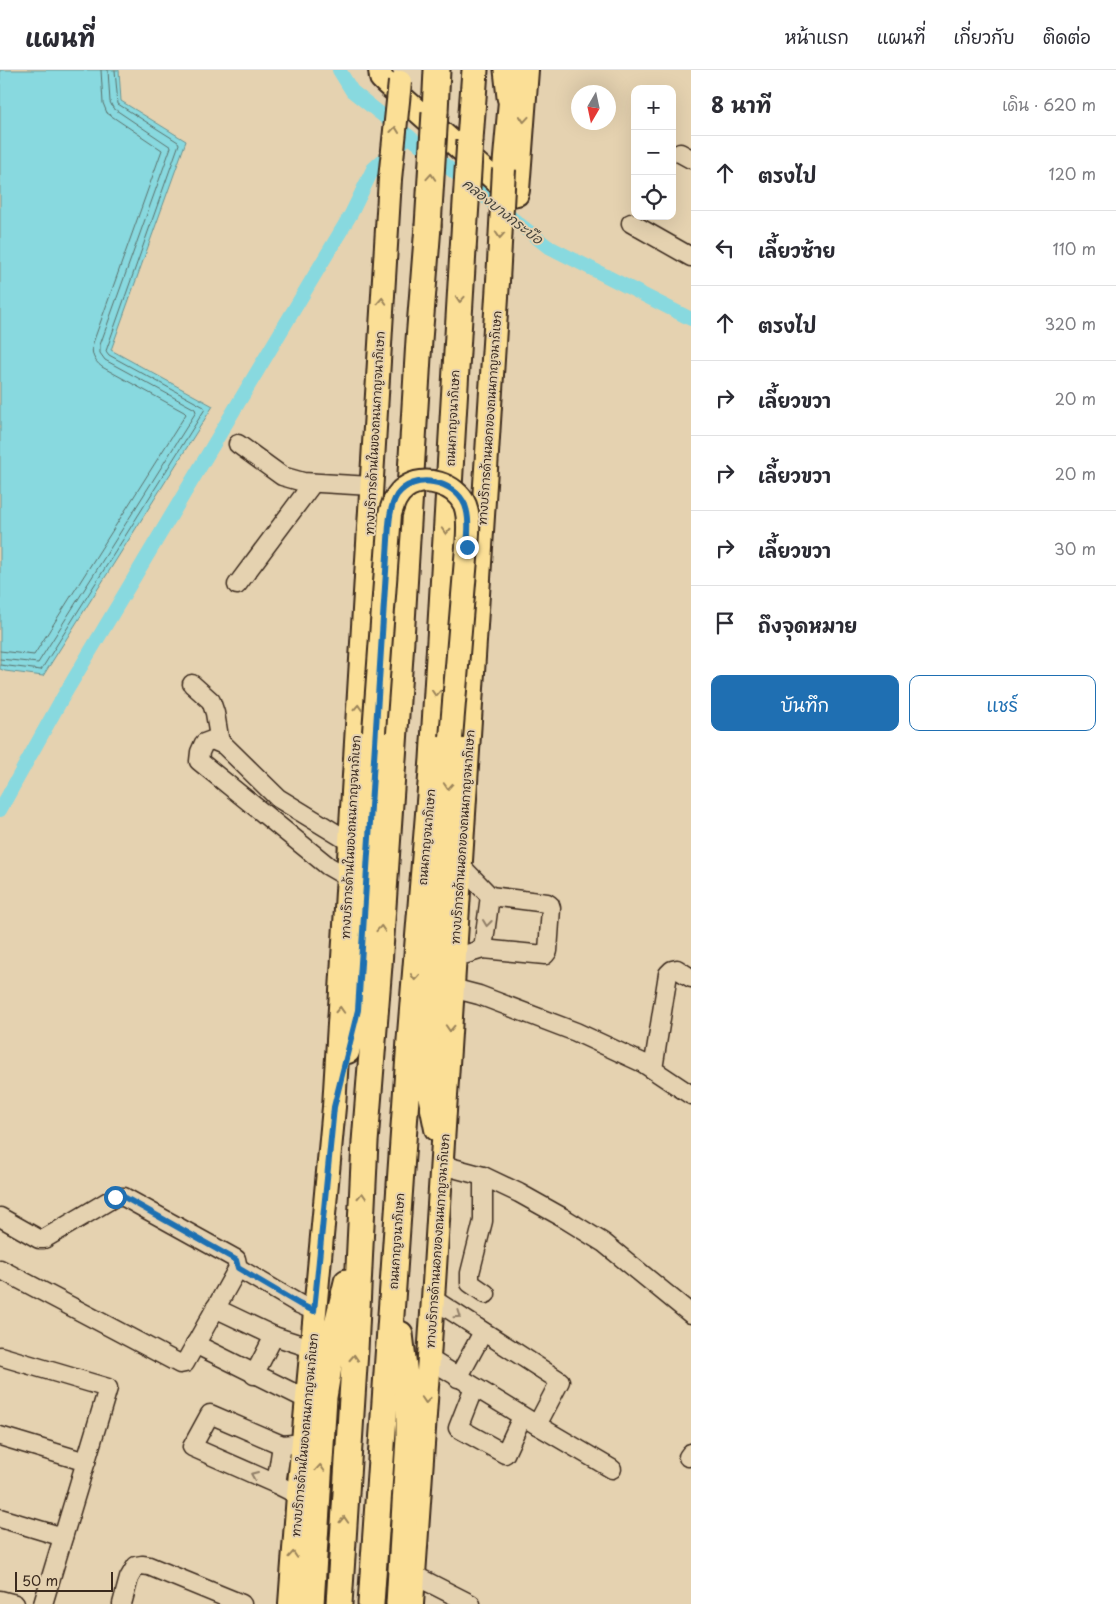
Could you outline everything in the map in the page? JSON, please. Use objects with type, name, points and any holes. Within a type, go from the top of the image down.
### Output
[{"type":"highway","points":[[339,1604],[365,1142],[379,965],[438,70]]},
{"type":"highway","name":"ถนนกาญจนาภิเษก","points":[[371,1604],[432,759],[475,70]]},
{"type":"highway","points":[[507,70],[510,97]]},
{"type":"highway","points":[[358,1010],[379,965]]},
{"type":"highway","points":[[311,1604],[324,1397],[328,1365],[361,1225]]},
{"type":"highway","points":[[394,1274],[406,1380],[409,1438],[399,1604]]},
{"type":"main road","points":[[380,70],[381,78],[386,83],[512,195],[515,195],[518,190],[527,70]]},
{"type":"main road","name":"ทางบริการด้านนอกของถนนกาญจนาภิเษก","points":[[412,1604],[434,1299],[452,988],[504,169],[512,70]]},
{"type":"main road","name":"ทางบริการด้านในของถนนกาญจนาภิเษก","points":[[290,1604],[298,1496],[293,1444],[306,1399],[334,1107],[390,179],[400,76]]},
{"type":"main road","points":[[334,1107],[358,1010],[374,732],[390,514],[398,495],[405,488],[414,483],[433,482],[442,485],[460,497],[465,506],[468,519],[451,738],[429,1094],[442,1162]]},
{"type":"street","points":[[631,223],[691,257]]},
{"type":"street","points":[[238,444],[282,476],[303,482],[371,486]]},
{"type":"street","points":[[237,585],[313,483]]},
{"type":"street","points":[[192,684],[210,702],[215,713],[220,743]]},
{"type":"street","points":[[348,877],[328,866],[199,761],[204,743],[212,740],[224,745],[278,798],[350,842]]},
{"type":"street","points":[[454,958],[483,949],[543,956],[548,951],[550,905],[490,896],[460,865]]},
{"type":"street","points":[[483,949],[490,896]]},
{"type":"street","points":[[653,1069],[668,974],[672,970],[677,969],[691,978]]},
{"type":"street","points":[[452,988],[479,995],[576,1032],[643,1063],[691,1095]]},
{"type":"street","points":[[442,1162],[483,1176],[519,1193],[604,1244],[691,1314]]},
{"type":"street","points":[[483,1176],[483,1220],[470,1273],[470,1283],[486,1294]]},
{"type":"street","points":[[0,1217],[44,1240],[115,1197],[124,1197],[236,1260],[238,1268],[185,1363],[180,1364],[0,1269]]},
{"type":"street","points":[[238,1268],[314,1311]]},
{"type":"street","points":[[434,1299],[560,1381],[505,1454],[458,1428],[474,1387]]},
{"type":"street","points":[[215,1308],[274,1336],[311,1348]]},
{"type":"street","points":[[458,1378],[483,1332]]},
{"type":"street","points":[[254,1375],[274,1336]]},
{"type":"street","points":[[195,1344],[254,1375],[306,1399]]},
{"type":"street","points":[[0,1356],[108,1388],[43,1604]]},
{"type":"street","points":[[429,1360],[612,1470]]},
{"type":"street","points":[[276,1484],[293,1444],[210,1414],[192,1448],[276,1484],[298,1496]]},
{"type":"street","points":[[0,1436],[86,1462]]},
{"type":"street","points":[[0,1518],[63,1538]]},
{"type":"street","points":[[122,1604],[132,1571],[136,1566],[142,1565],[149,1566],[242,1604]]},
{"type":"street","points":[[414,1575],[471,1604]]},
{"type":"street","points":[[0,1600],[15,1604]]},
{"type":"water","points":[[0,70],[119,70],[121,101],[186,141],[111,350],[213,406],[43,676],[0,669]]},
{"type":"waterway","name":"คลองบางกระบือ","points":[[339,70],[352,91],[547,246],[691,319]]},
{"type":"waterway","points":[[0,810],[60,702],[351,214],[373,169],[409,136]]},
{"type":"route","points":[[115,1197],[124,1197],[236,1260],[238,1268],[314,1311],[334,1107],[358,1010],[374,732],[390,514],[398,495],[414,483],[433,482],[442,485],[460,497],[465,506],[468,519],[467,547]]}]
